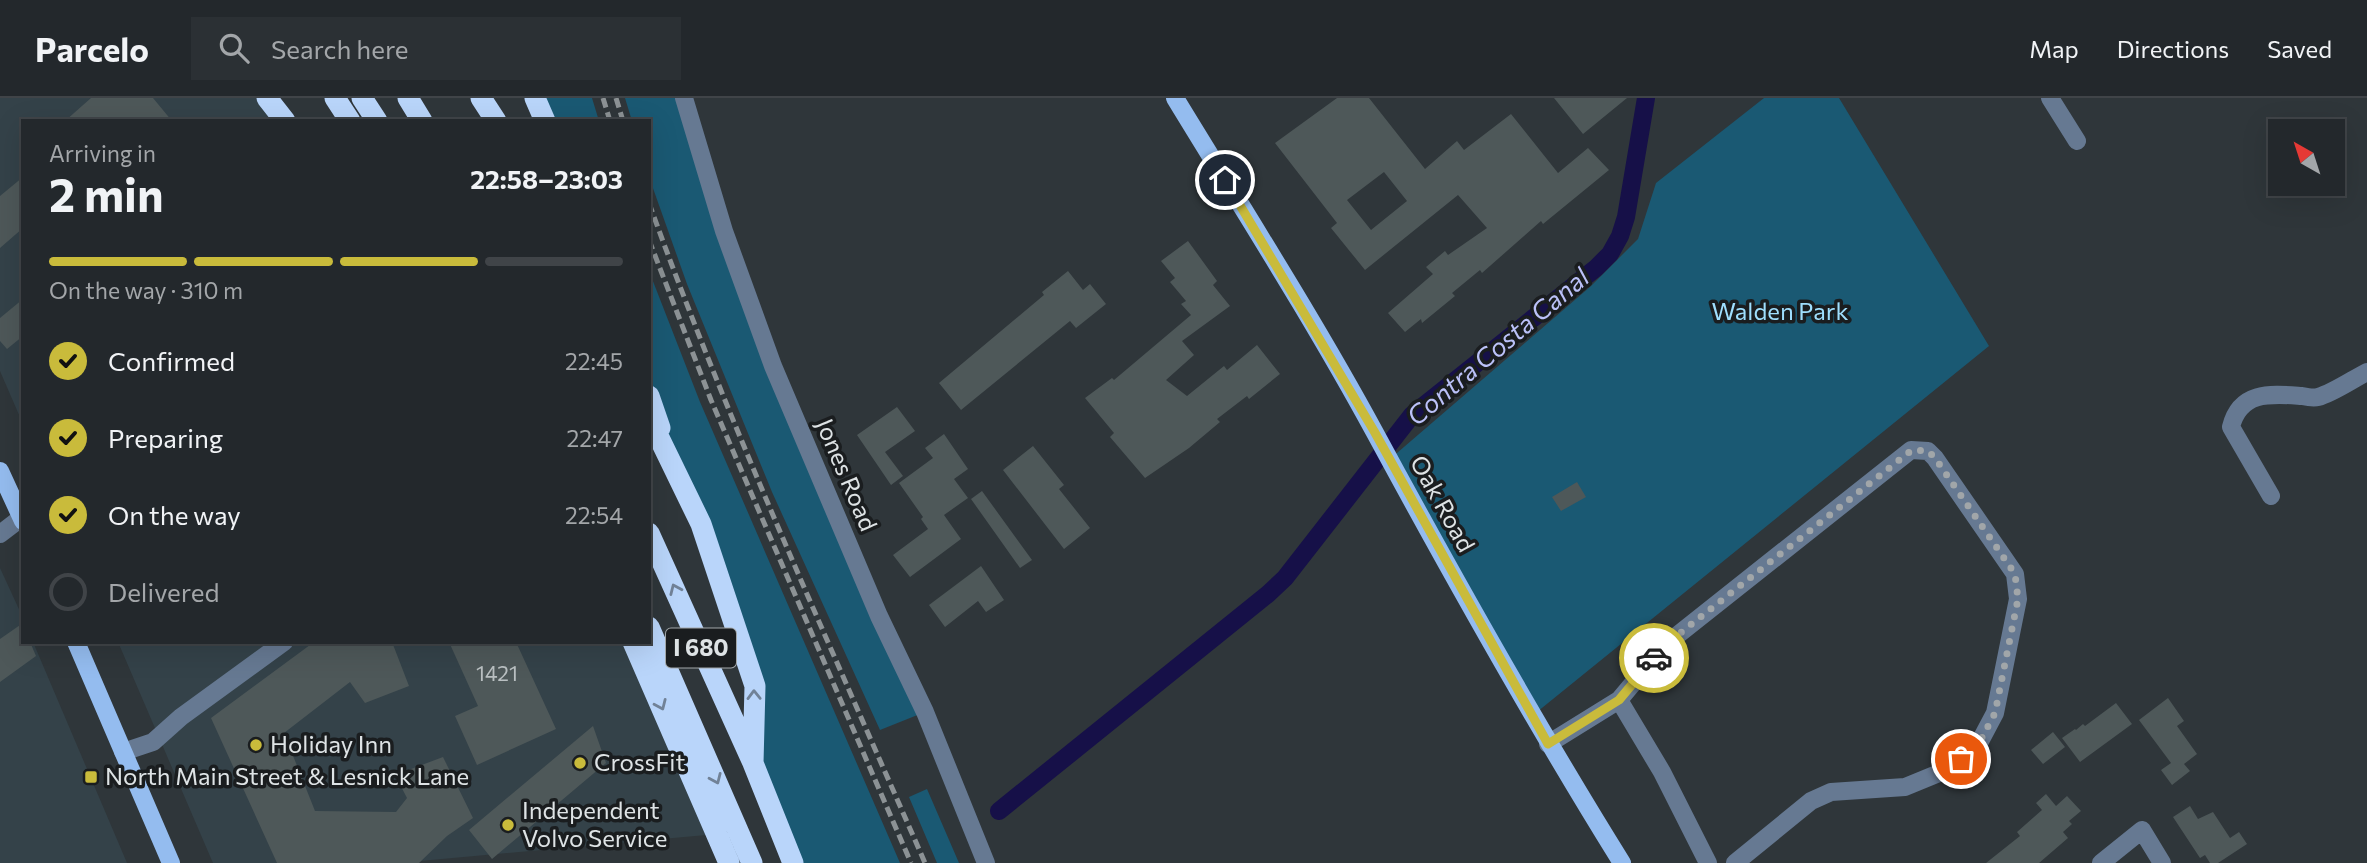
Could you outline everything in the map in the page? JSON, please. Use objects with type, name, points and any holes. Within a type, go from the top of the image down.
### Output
[{"type":"highway","points":[[267,98],[283,119]]},
{"type":"highway","points":[[335,98],[349,119]]},
{"type":"highway","points":[[362,98],[376,119]]},
{"type":"highway","points":[[408,98],[421,119]]},
{"type":"highway","points":[[481,98],[495,119]]},
{"type":"highway","points":[[535,98],[544,119]]},
{"type":"highway","points":[[651,402],[670,459]]},
{"type":"highway","points":[[651,421],[701,524],[755,686],[752,763]]},
{"type":"highway","name":"I 680","points":[[651,537],[752,763],[793,863]]},
{"type":"highway","name":"I 680","points":[[651,632],[752,863]]},
{"type":"highway","name":"I 680","points":[[634,644],[729,863]]},
{"type":"main road","name":"Oak Road","points":[[1175,98],[1293,292],[1390,459],[1548,744],[1622,863]]},
{"type":"main road","points":[[0,471],[21,518]]},
{"type":"main road","points":[[77,644],[172,863]]},
{"type":"street","name":"Jones Road","points":[[684,98],[724,231],[775,371],[879,616],[925,712],[986,863]]},
{"type":"street","points":[[2050,98],[2077,141]]},
{"type":"street","points":[[2271,496],[2238,443],[2231,427],[2233,417],[2253,398],[2272,394],[2318,398],[2367,372]]},
{"type":"street","points":[[1548,744],[1619,700],[1665,645],[1912,450],[1928,451],[2015,574],[2018,599],[1995,713],[1977,747],[1944,771],[1905,786],[1831,792],[1811,801],[1735,863]]},
{"type":"street","points":[[0,534],[21,521]]},
{"type":"street","points":[[123,752],[153,742],[281,644]]},
{"type":"street","points":[[1619,700],[1662,772],[1708,863]]},
{"type":"street","points":[[2101,863],[2142,830],[2162,863]]},
{"type":"shaded area","points":[[0,98],[267,98],[283,119],[21,119],[21,419],[0,371]]},
{"type":"shaded area","points":[[0,568],[21,614],[21,644],[34,644],[127,863],[0,863]]},
{"type":"shaded area","points":[[119,644],[634,644],[717,834],[398,863],[213,863]]},
{"type":"green space","points":[[536,98],[592,98],[598,119],[545,119]]},
{"type":"green space","points":[[625,98],[684,98],[724,231],[925,712],[880,730],[772,492],[687,284],[651,183],[651,119],[631,119]]},
{"type":"green space","name":"Walden Park","points":[[1764,98],[1839,98],[1989,346],[1532,716],[1390,459],[1591,286],[1638,239],[1656,183]]},
{"type":"green space","points":[[651,276],[700,402],[900,863],[793,863],[753,763],[755,686],[651,401]]},
{"type":"green space","points":[[927,789],[959,863],[937,863],[909,797]]},
{"type":"building","points":[[91,98],[153,98],[170,119],[67,119]]},
{"type":"building","points":[[1337,98],[1369,98],[1425,169],[1457,141],[1464,150],[1511,114],[1558,173],[1588,148],[1609,170],[1543,224],[1541,221],[1482,273],[1480,270],[1452,293],[1455,296],[1422,323],[1421,319],[1405,332],[1388,313],[1433,274],[1426,267],[1445,251],[1448,255],[1487,228],[1458,195],[1365,270],[1331,228],[1337,223],[1275,143]],"holes":[[[1384,172],[1407,201],[1371,230],[1347,200]]]},
{"type":"building","points":[[1554,98],[1627,98],[1583,134]]},
{"type":"building","points":[[21,179],[21,230],[0,248],[0,196]]},
{"type":"building","points":[[1188,241],[1217,281],[1213,285],[1230,306],[1182,341],[1194,355],[1166,380],[1187,396],[1224,366],[1227,370],[1257,345],[1280,374],[1249,399],[1247,396],[1217,419],[1220,422],[1189,448],[1145,478],[1110,437],[1114,433],[1085,398],[1112,378],[1114,380],[1191,315],[1181,304],[1186,301],[1170,282],[1175,278],[1161,261]]},
{"type":"building","points":[[1068,271],[1083,290],[1090,284],[1106,304],[1076,328],[1070,321],[961,410],[939,383],[1044,295],[1042,292]]},
{"type":"building","points":[[21,301],[21,338],[7,349],[0,341],[0,318]]},
{"type":"building","points":[[897,407],[915,431],[885,452],[903,476],[891,485],[857,435]]},
{"type":"building","points":[[944,434],[968,469],[954,479],[968,498],[944,515],[961,539],[910,577],[893,555],[928,529],[921,519],[923,517],[899,483],[933,458],[925,448]]},
{"type":"building","points":[[1033,446],[1064,485],[1059,489],[1090,528],[1064,549],[1003,470]]},
{"type":"building","points":[[1577,482],[1586,497],[1561,511],[1552,497]]},
{"type":"building","points":[[982,491],[1032,560],[1020,568],[971,499]]},
{"type":"building","points":[[981,566],[1004,600],[986,612],[978,601],[945,627],[929,605]]},
{"type":"building","points":[[21,624],[21,644],[31,644],[36,656],[0,682],[0,639]]},
{"type":"building","name":"Holiday Inn","points":[[311,644],[393,644],[409,686],[365,703],[350,682],[284,733],[315,811],[396,812],[407,798],[395,775],[443,757],[473,818],[447,836],[419,863],[277,863],[211,718]]},
{"type":"building","points":[[450,644],[517,644],[556,729],[477,765],[455,716],[478,706]]},
{"type":"building","points":[[2168,698],[2184,721],[2177,726],[2197,754],[2184,764],[2190,771],[2172,785],[2161,770],[2171,763],[2139,720]]},
{"type":"building","points":[[2116,703],[2132,724],[2080,762],[2062,738],[2083,724],[2085,726]]},
{"type":"building","points":[[593,726],[606,763],[492,859],[469,830]]},
{"type":"building","points":[[2053,732],[2065,747],[2043,764],[2031,750]]},
{"type":"building","points":[[2046,794],[2056,806],[2067,796],[2081,811],[2069,821],[2072,824],[2063,832],[2068,838],[2039,863],[1986,863],[2020,836],[2017,832],[2042,810],[2036,803]]},
{"type":"building","points":[[2190,806],[2198,819],[2213,812],[2230,838],[2239,832],[2247,844],[2218,863],[2210,863],[2205,855],[2200,858],[2173,817]]},
{"type":"waterway","name":"Contra Costa Canal","points":[[999,811],[1268,594],[1285,578],[1412,415],[1610,254],[1626,217],[1646,98]]},
{"type":"railway","points":[[603,98],[609,119]]},
{"type":"railway","points":[[616,98],[622,119]]},
{"type":"railway","points":[[651,208],[747,453],[925,863]]},
{"type":"railway","points":[[651,245],[711,400],[911,863]]},
{"type":"way so far","points":[[1654,658],[1665,645],[1912,450],[1928,451],[2015,574],[2018,599],[1995,713],[1977,747],[1961,759]]},
{"type":"place","name":"Holiday Inn","points":[[256,745]]},
{"type":"place","name":"CrossFit","points":[[580,763]]},
{"type":"place","name":"North Main Street & Lesnick Lane","points":[[91,777]]},
{"type":"place","name":"Independent Volvo Service","points":[[508,825]]},
{"type":"route","points":[[1225,180],[1374,431],[1548,744],[1619,700],[1654,658]]}]
